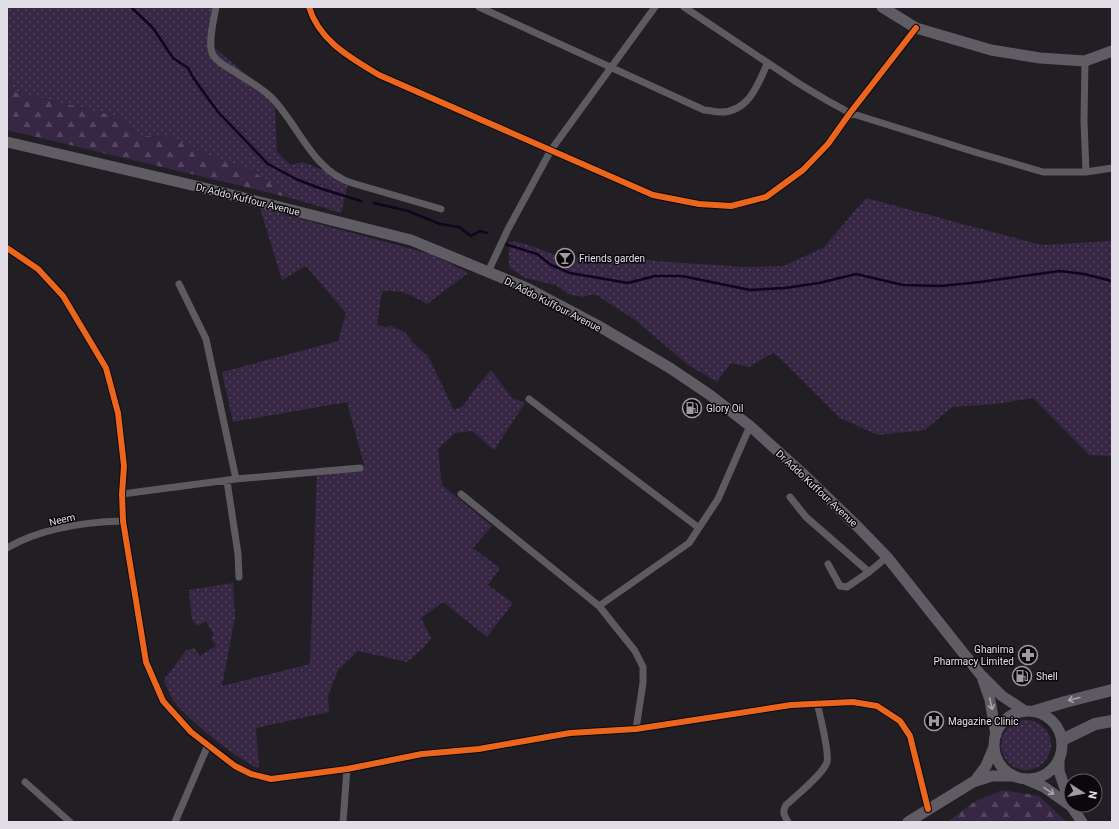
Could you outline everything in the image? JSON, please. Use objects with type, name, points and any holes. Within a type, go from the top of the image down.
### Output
[{"type":"main road","points":[[882,7],[916,28],[991,50],[1040,58],[1086,60],[1112,52]]},
{"type":"main road","name":"Dr Addo Kuffour Avenue","points":[[7,142],[196,186],[411,240],[540,295],[597,325],[657,360],[710,395],[750,426],[843,512],[887,557],[980,674]]},
{"type":"main road","points":[[908,822],[973,782],[992,776],[1020,778],[1042,776],[1052,770],[1058,760],[1062,750],[1062,740],[1061,734],[1055,724],[1046,716],[1015,706],[1002,696],[980,674]]},
{"type":"main road","points":[[980,674],[990,700],[996,756],[1002,766],[1020,778],[1044,787],[1063,800]]},
{"type":"main road","points":[[973,782],[986,766],[1000,725],[1008,717],[1014,714],[1112,690]]},
{"type":"main road","points":[[1062,740],[1095,724],[1112,721]]},
{"type":"main road","points":[[1058,760],[1059,771],[1063,783]]},
{"type":"main road","points":[[1076,813],[1082,822]]},
{"type":"street","points":[[216,7],[210,43],[212,54],[219,62],[270,97],[284,111],[313,154],[334,175],[343,180],[441,209]]},
{"type":"street","points":[[310,7],[311,14],[326,37],[345,54],[379,75],[653,194],[699,204],[731,206],[766,197],[803,170],[828,144],[850,113],[916,28]]},
{"type":"street","points":[[479,7],[704,110],[720,112],[735,109],[747,100],[756,90],[768,64]]},
{"type":"street","points":[[488,272],[508,229],[551,150],[655,7]]},
{"type":"street","points":[[684,7],[768,64],[850,113],[1043,172],[1086,172],[1112,168]]},
{"type":"street","points":[[1086,60],[1084,121],[1086,172]]},
{"type":"street","points":[[7,248],[38,269],[64,296],[106,368],[118,420],[124,466],[122,494],[123,521],[146,662],[163,701],[191,732],[235,766],[251,774],[271,778],[347,769],[422,754],[479,749],[570,733],[636,729],[791,705],[853,702],[877,706],[900,722],[910,736],[928,809]]},
{"type":"street","points":[[178,284],[206,339],[236,479]]},
{"type":"street","points":[[529,399],[699,528]]},
{"type":"street","points":[[598,606],[689,544],[718,499],[750,426]]},
{"type":"street","points":[[122,494],[236,479],[360,468]]},
{"type":"street","points":[[227,481],[238,554],[239,577]]},
{"type":"street","points":[[461,494],[598,606],[636,651],[643,667],[643,683],[636,729]]},
{"type":"street","points":[[790,497],[806,517],[869,572]]},
{"type":"street","name":"Neem","points":[[7,548],[15,543],[55,529],[93,522],[123,521]]},
{"type":"street","points":[[828,564],[840,586],[847,587],[887,557]]},
{"type":"street","points":[[788,822],[784,815],[786,805],[824,769],[827,761],[827,751],[817,703]]},
{"type":"street","points":[[177,821],[208,745]]},
{"type":"street","points":[[343,822],[347,769]]},
{"type":"street","points":[[25,782],[70,822]]},
{"type":"green space","points":[[7,7],[213,7],[211,45],[257,83],[275,108],[277,152],[290,165],[303,162],[349,181],[341,213],[291,198],[251,170],[212,157],[169,137],[140,136],[116,116],[15,92],[7,72]]},
{"type":"green space","points":[[7,72],[15,92],[116,116],[140,136],[169,137],[212,157],[251,170],[291,198],[7,130]]},
{"type":"green space","points":[[866,198],[1041,245],[1112,241],[1112,456],[1089,455],[1033,398],[996,404],[952,407],[925,430],[878,435],[840,418],[773,353],[749,367],[731,363],[717,382],[687,364],[635,320],[595,294],[582,297],[568,294],[556,285],[525,278],[509,267],[509,242],[532,246],[573,263],[581,255],[598,261],[618,256],[654,261],[744,267],[783,266],[823,248]]},
{"type":"green space","points":[[260,208],[434,255],[468,273],[427,304],[406,293],[382,291],[377,325],[385,327],[391,326],[405,332],[414,344],[428,356],[454,410],[463,406],[491,370],[512,398],[525,403],[494,450],[472,431],[455,433],[438,449],[442,485],[492,526],[473,548],[500,568],[488,585],[513,603],[487,637],[443,602],[421,618],[431,638],[423,648],[407,662],[358,651],[338,670],[328,696],[329,712],[256,728],[259,768],[251,765],[227,749],[189,717],[173,700],[169,693],[164,680],[186,650],[194,648],[200,656],[216,646],[211,638],[214,635],[206,621],[197,626],[192,619],[189,590],[233,583],[235,617],[222,686],[310,664],[317,468],[364,465],[347,402],[233,422],[222,372],[338,341],[346,313],[306,266],[282,280]]},
{"type":"green space","points":[[1021,720],[1031,720],[1044,727],[1051,740],[1051,750],[1044,763],[1031,770],[1021,770],[1012,766],[1005,759],[1001,750],[1001,740],[1005,731],[1012,724]]},
{"type":"green space","points":[[1002,790],[1039,796],[1067,822],[947,822],[974,802]]},
{"type":"waterway","points":[[131,7],[153,28],[173,58],[188,68],[194,79],[218,112],[268,164],[296,179],[361,201]]},
{"type":"waterway","points":[[374,203],[408,211],[440,224],[459,227],[471,236],[480,231],[487,233]]},
{"type":"waterway","points":[[505,244],[537,254],[551,265],[570,273],[628,283],[655,276],[682,276],[750,290],[785,288],[819,283],[856,274],[903,285],[941,286],[1060,271],[1084,274],[1112,281]]},
{"type":"cycle path","points":[[309,7],[320,30],[328,39],[347,55],[379,75],[653,195],[699,204],[731,206],[766,197],[803,170],[828,144],[850,113],[916,28]]},
{"type":"cycle path","points":[[7,248],[38,269],[63,296],[106,368],[118,413],[124,466],[122,494],[123,521],[146,662],[163,701],[191,732],[235,766],[251,774],[271,779],[347,769],[422,754],[479,749],[570,733],[636,729],[791,705],[853,702],[877,706],[900,721],[910,736],[928,809]]},
{"type":"place","name":"Friends garden","points":[[565,258]]},
{"type":"place","name":"Glory Oil","points":[[692,408]]},
{"type":"place","name":"Ghanima Pharmacy Limited","points":[[1028,655]]},
{"type":"place","name":"Shell","points":[[1022,676]]},
{"type":"place","name":"Magazine Clinic","points":[[934,721]]}]
